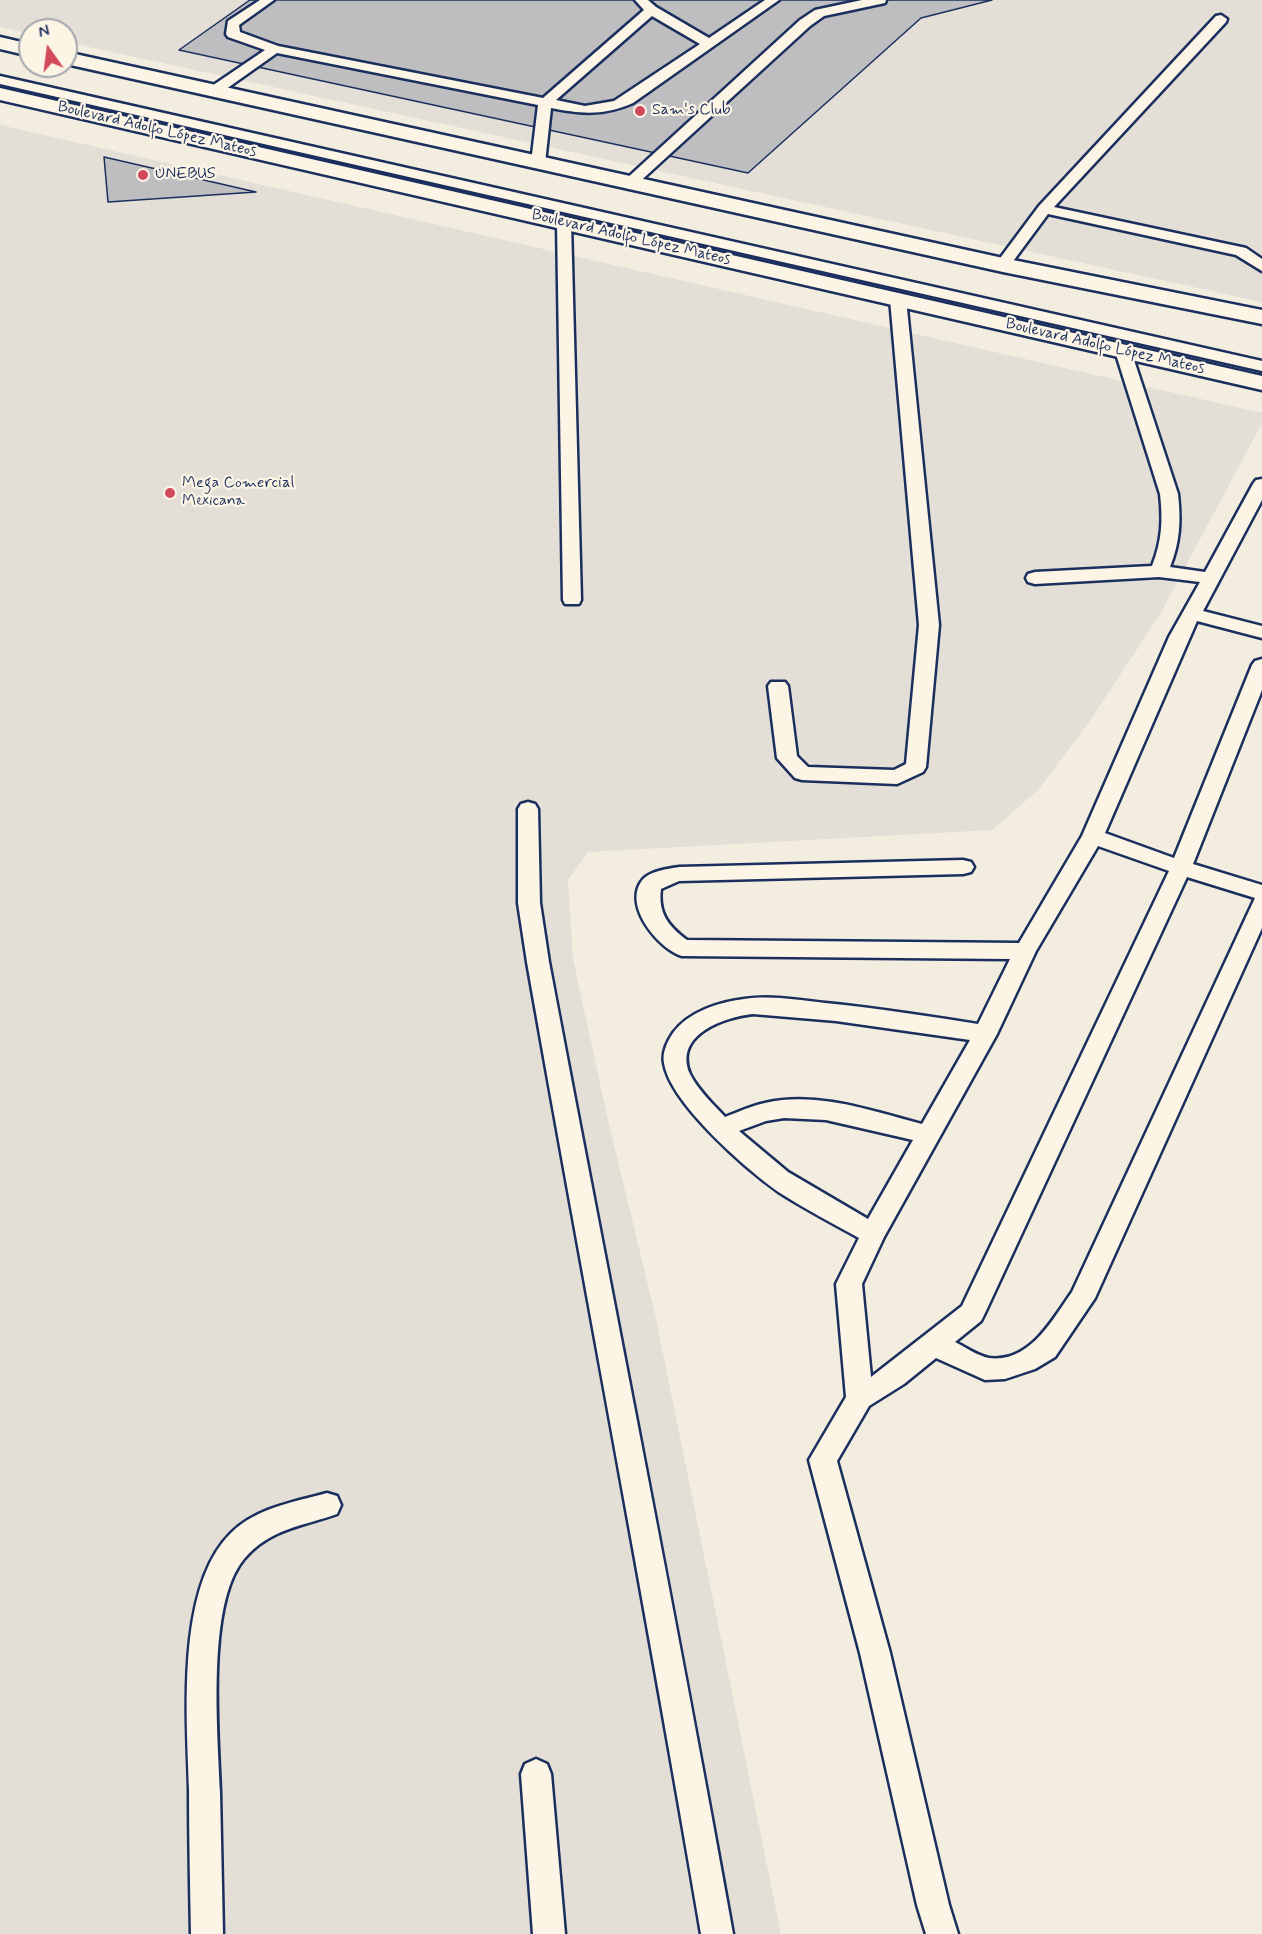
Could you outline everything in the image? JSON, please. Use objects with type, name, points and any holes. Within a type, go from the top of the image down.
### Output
[{"type":"main road","points":[[0,44],[18,48]]},
{"type":"main road","points":[[78,61],[1002,265],[1262,317]]},
{"type":"main road","name":"Boulevard Adolfo López Mateos","points":[[0,94],[1262,383]]},
{"type":"lane","points":[[268,0],[233,24],[233,34],[238,38],[275,49],[585,110],[617,105],[628,100],[773,0]]},
{"type":"lane","points":[[630,183],[805,23],[820,13],[880,0]]},
{"type":"lane","points":[[538,163],[545,103],[646,5],[710,44]]},
{"type":"lane","points":[[1002,265],[1044,209],[1221,19]]},
{"type":"lane","points":[[214,91],[275,49]]},
{"type":"lane","points":[[0,80],[1262,366]]},
{"type":"lane","points":[[1044,209],[1241,251],[1262,266]]},
{"type":"lane","points":[[564,223],[572,600]]},
{"type":"lane","points":[[777,686],[787,758],[802,773],[897,777],[916,767],[929,625],[898,300]]},
{"type":"lane","points":[[1123,351],[1147,420],[1168,494],[1172,517],[1169,546],[1159,571]]},
{"type":"lane","points":[[860,1398],[849,1284],[873,1234],[986,1034],[1024,951],[1093,836],[1192,614],[1262,484]]},
{"type":"lane","points":[[1035,578],[1159,571],[1211,578]]},
{"type":"lane","points":[[1192,614],[1262,632]]},
{"type":"lane","points":[[934,1924],[875,1653],[823,1460],[860,1398],[895,1376],[972,1313],[1181,868],[1262,665]]},
{"type":"lane","points":[[528,809],[529,903],[538,962],[604,1323],[666,1640],[717,1934]]},
{"type":"lane","points":[[1093,836],[1262,894]]},
{"type":"lane","points":[[963,867],[679,874],[664,877],[650,885],[647,904],[660,931],[682,948],[1024,951]]},
{"type":"lane","points":[[935,1345],[985,1369],[1005,1368],[1026,1361],[1046,1348],[1082,1298],[1262,904]]},
{"type":"lane","points":[[873,1234],[781,1180],[744,1151],[684,1082],[675,1062],[680,1038],[699,1022],[734,1009],[771,1006],[899,1018],[986,1034]]},
{"type":"lane","points":[[722,1128],[767,1112],[795,1109],[828,1112],[928,1135]]},
{"type":"lane","points":[[207,1934],[203,1704],[205,1640],[215,1587],[230,1554],[249,1533],[263,1524],[327,1505]]},
{"type":"lane","points":[[536,1774],[549,1934]]},
{"type":"shaded area","points":[[0,0],[1262,0],[1262,302],[78,45],[78,18],[18,18],[18,31],[0,27]]},
{"type":"shaded area","points":[[0,125],[1262,413],[1262,423],[1159,616],[1089,722],[1038,790],[992,830],[588,852],[568,880],[573,959],[608,1120],[655,1314],[781,1934],[0,1934]]},
{"type":"building","name":"Sam's Club","points":[[250,0],[992,0],[921,18],[748,173],[179,50]]},
{"type":"building","name":"UNEBUS","points":[[104,157],[256,192],[108,202]]},
{"type":"place","name":"Sam's Club","points":[[640,111]]},
{"type":"place","name":"UNEBUS","points":[[143,175]]},
{"type":"place","name":"Mega Comercial Mexicana","points":[[170,493]]}]
